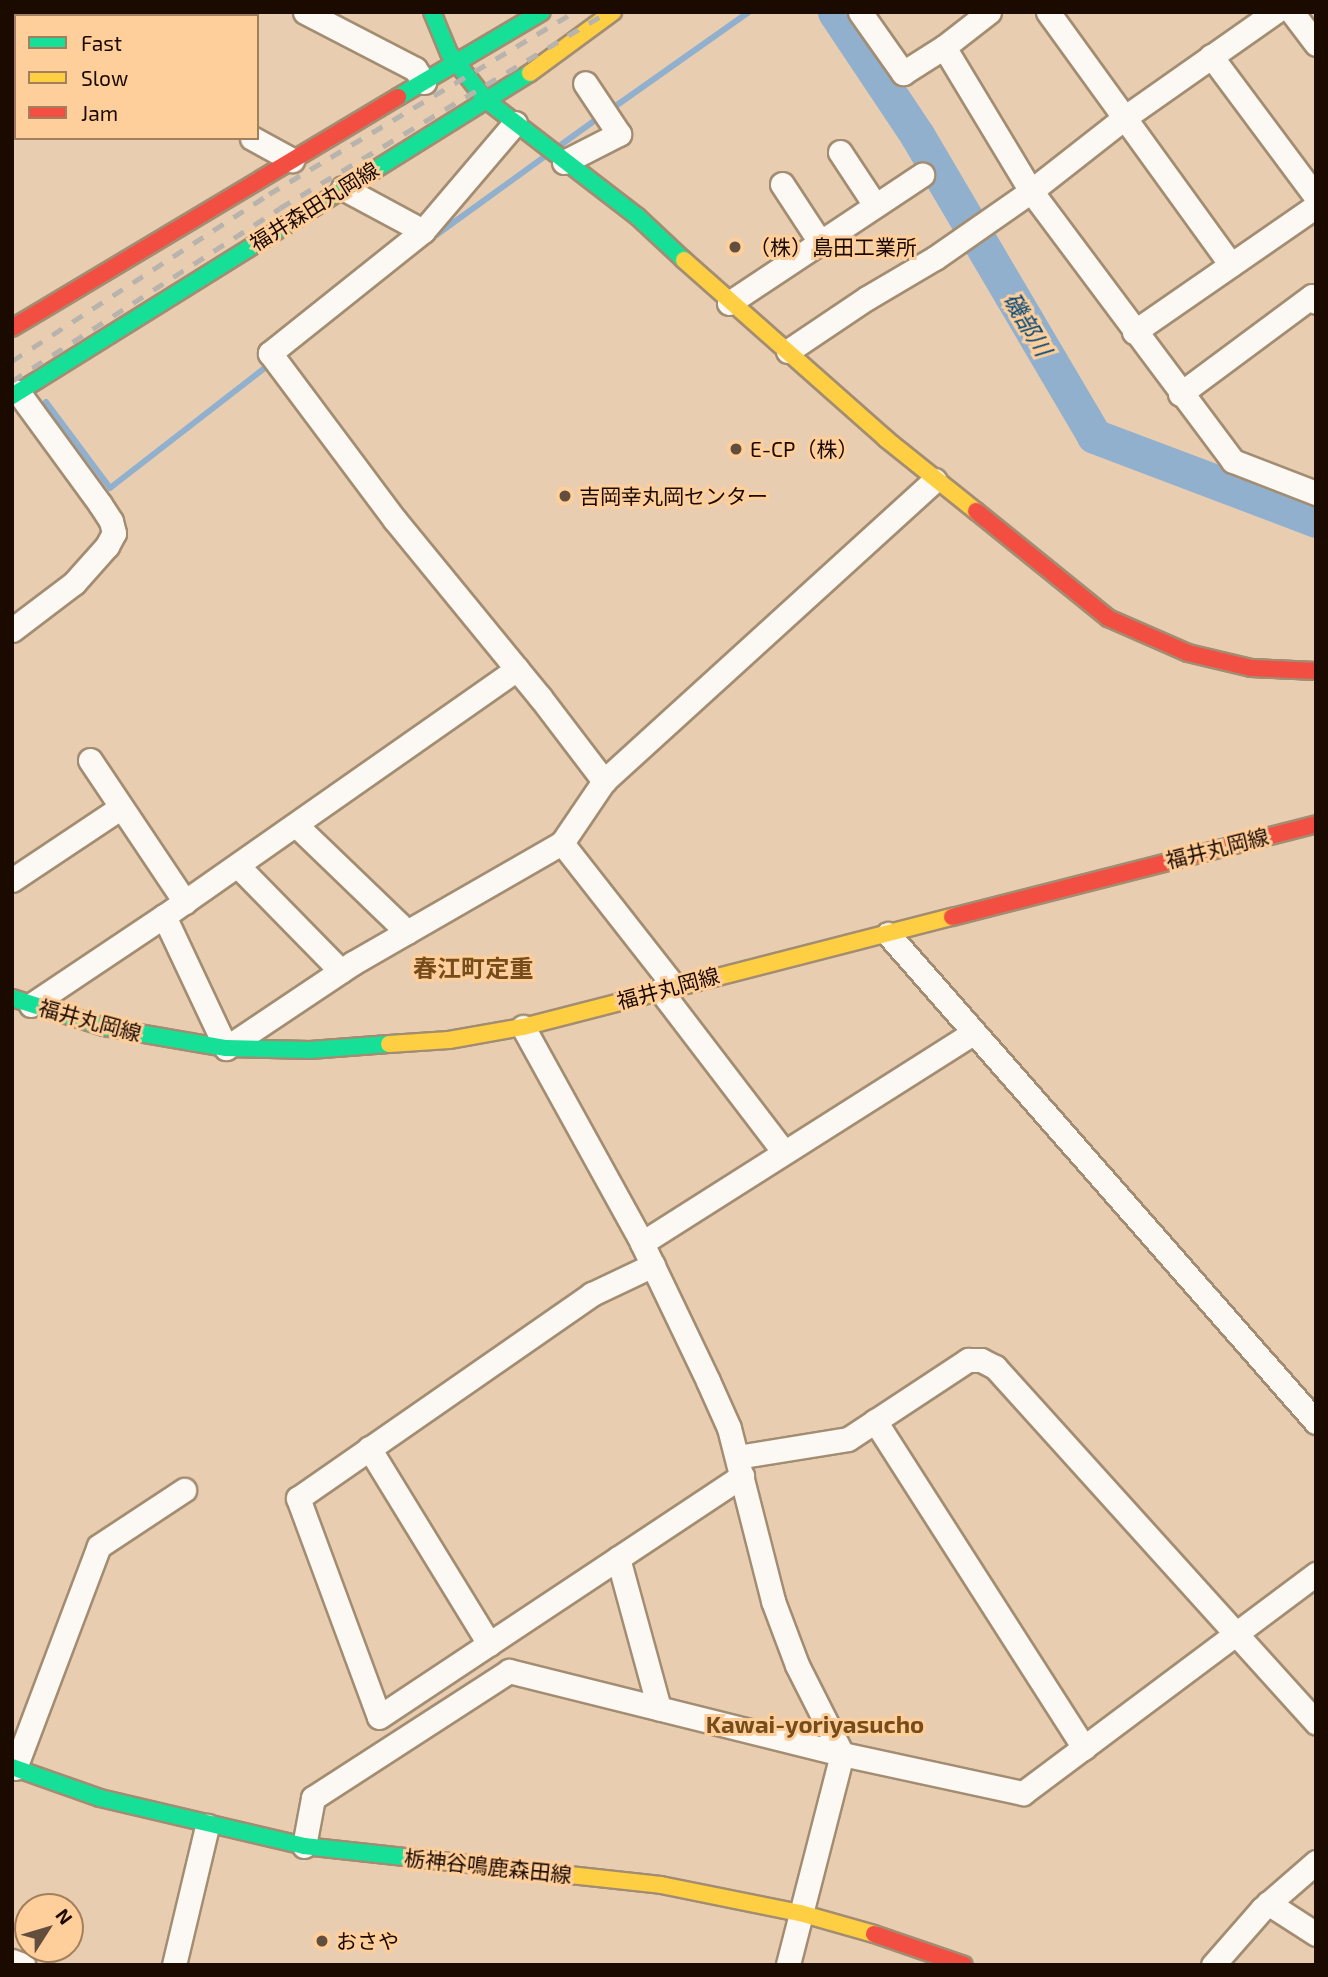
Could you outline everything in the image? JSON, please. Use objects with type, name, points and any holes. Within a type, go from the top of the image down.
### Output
[{"type":"main road","points":[[432,12],[443,40],[457,63],[486,100],[638,217],[729,303],[935,480],[1108,618],[1188,653],[1251,668],[1316,671]]},
{"type":"main road","points":[[12,328],[542,12]]},
{"type":"main road","name":"福井森田丸岡線","points":[[15,394],[542,65],[613,12]]},
{"type":"main road","name":"福井丸岡線","points":[[22,1002],[104,1027],[226,1048],[310,1050],[449,1041],[523,1027],[1316,824]]},
{"type":"main road","name":"栃神谷鳴鹿森田線","points":[[14,1768],[100,1798],[207,1826],[304,1846],[661,1885],[800,1913],[914,1946],[964,1965]]},
{"type":"street","points":[[304,12],[415,69],[424,82]]},
{"type":"street","points":[[860,12],[903,73],[944,47],[989,12]]},
{"type":"street","points":[[1048,12],[1231,265]]},
{"type":"street","points":[[788,351],[976,230],[1124,118],[1275,12]]},
{"type":"street","points":[[1292,12],[1316,44]]},
{"type":"street","points":[[944,47],[1031,191],[1180,394],[1233,461],[1316,493]]},
{"type":"street","points":[[1212,56],[1316,197]]},
{"type":"street","points":[[564,162],[619,134],[585,83]]},
{"type":"street","points":[[515,123],[422,231],[270,353],[395,520],[604,781]]},
{"type":"street","points":[[256,140],[292,160]]},
{"type":"street","points":[[841,152],[875,205]]},
{"type":"street","points":[[729,303],[922,176]]},
{"type":"street","points":[[782,184],[820,242]]},
{"type":"street","points":[[343,188],[422,231]]},
{"type":"street","points":[[1134,332],[1316,206]]},
{"type":"street","points":[[1180,394],[1312,296],[1316,302]]},
{"type":"street","points":[[12,630],[74,583],[107,546],[114,533],[111,521],[100,504],[15,394]]},
{"type":"street","points":[[164,916],[226,1048],[341,971],[562,843],[604,781],[935,480]]},
{"type":"street","points":[[22,1002],[185,902],[297,826],[517,669]]},
{"type":"street","points":[[90,760],[185,902]]},
{"type":"street","points":[[12,880],[120,808]]},
{"type":"street","points":[[297,826],[407,932]]},
{"type":"street","points":[[562,843],[784,1152]]},
{"type":"street","points":[[237,866],[341,971]]},
{"type":"street","points":[[888,934],[1316,1422]]},
{"type":"street","points":[[523,1027],[642,1243],[724,1416],[773,1601],[797,1665],[842,1754],[788,1965]]},
{"type":"street","points":[[642,1243],[974,1032]]},
{"type":"street","points":[[653,1265],[592,1294],[298,1498],[379,1717],[618,1558],[739,1467],[848,1439],[968,1360],[981,1360],[995,1367],[1316,1722]]},
{"type":"street","points":[[874,1421],[1084,1748]]},
{"type":"street","points":[[369,1448],[489,1644]]},
{"type":"street","points":[[14,1768],[99,1546],[184,1490]]},
{"type":"street","points":[[618,1558],[659,1709]]},
{"type":"street","points":[[304,1846],[313,1798],[509,1671],[842,1754],[1023,1793],[1316,1574]]},
{"type":"street","points":[[174,1965],[207,1826]]},
{"type":"street","points":[[1213,1965],[1268,1903],[1316,1862]]},
{"type":"street","points":[[1268,1903],[1316,1934]]},
{"type":"street","points":[[12,1961],[23,1965]]},
{"type":"waterway","points":[[610,110],[749,12]]},
{"type":"waterway","name":"磯部川","points":[[835,12],[917,135],[1094,436],[1316,520]]},
{"type":"waterway","points":[[562,144],[601,116]]},
{"type":"waterway","points":[[428,241],[544,157]]},
{"type":"waterway","points":[[46,402],[110,488],[271,363]]},
{"type":"railway","points":[[12,361],[269,194],[574,12]]},
{"type":"railway","points":[[12,381],[280,208],[608,12]]},
{"type":"traffic: fast","points":[[432,12],[449,53],[486,100],[638,217],[684,260]]},
{"type":"traffic: fast","points":[[398,97],[542,12]]},
{"type":"traffic: fast","points":[[12,396],[530,73]]},
{"type":"traffic: fast","points":[[12,998],[104,1027],[226,1048],[310,1050],[389,1044]]},
{"type":"traffic: fast","points":[[12,1767],[100,1798],[304,1846],[432,1860]]},
{"type":"traffic: slow","points":[[530,73],[613,12]]},
{"type":"traffic: slow","points":[[684,260],[886,439],[976,511]]},
{"type":"traffic: slow","points":[[389,1044],[449,1040],[523,1027],[952,917]]},
{"type":"traffic: slow","points":[[432,1860],[661,1885],[800,1913],[874,1934]]},
{"type":"traffic: jam","points":[[12,328],[398,97]]},
{"type":"traffic: jam","points":[[976,511],[1108,618],[1188,653],[1251,668],[1316,671]]},
{"type":"traffic: jam","points":[[952,917],[1316,824]]},
{"type":"traffic: jam","points":[[874,1934],[964,1965]]},
{"type":"place","name":"（株）島田工業所","points":[[735,247]]},
{"type":"place","name":"E-CP（株）","points":[[736,449]]},
{"type":"place","name":"吉岡幸丸岡センター","points":[[565,496]]},
{"type":"place","name":"おさや","points":[[322,1941]]},
{"type":"district","name":"春江町定重","points":[[473,968]]},
{"type":"district","name":"Kawai-yoriyasucho","points":[[815,1724]]}]
